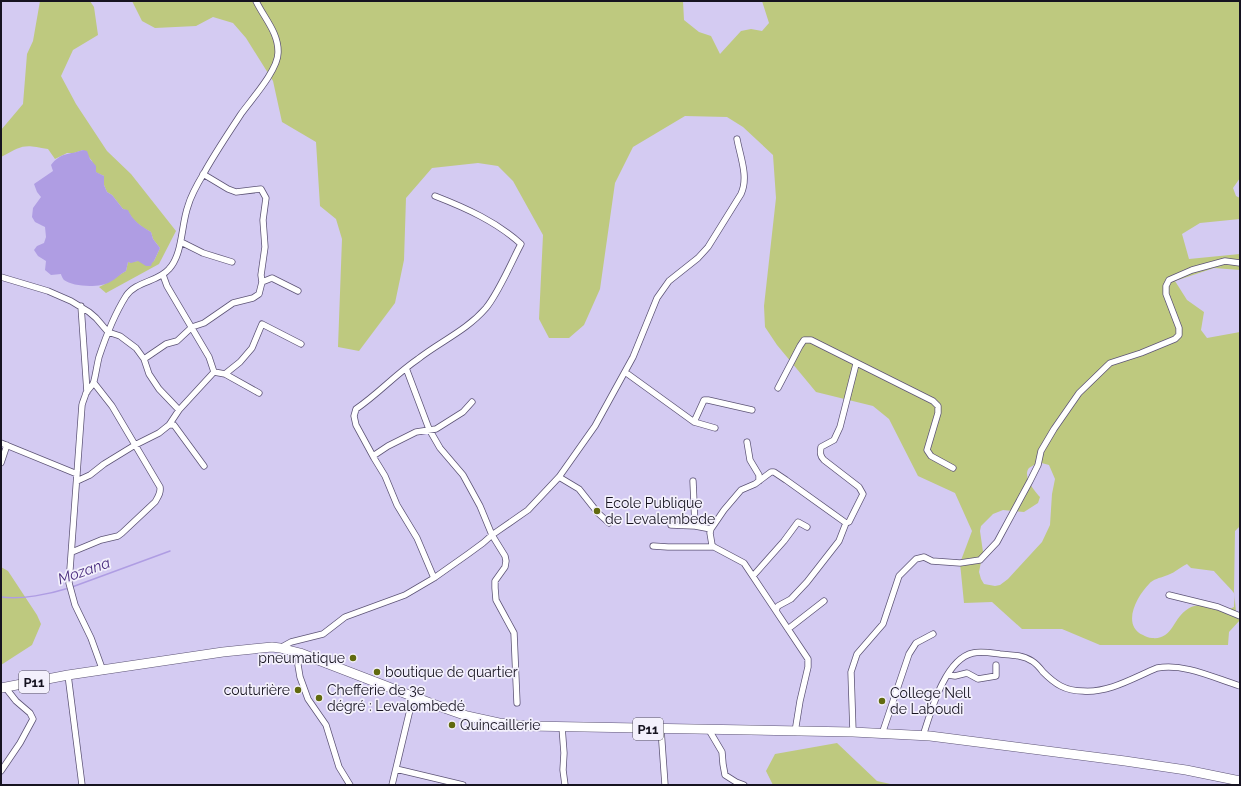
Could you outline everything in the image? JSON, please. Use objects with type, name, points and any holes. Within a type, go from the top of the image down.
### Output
[{"type":"main road","name":"P11","points":[[3,687],[222,652],[261,648],[280,648],[300,653],[467,716],[499,724],[562,727],[853,732],[923,736],[1148,764],[1240,781]]},
{"type":"street","points":[[103,671],[92,638],[71,593],[69,583],[78,481],[77,474],[82,405],[87,392],[94,383],[99,357],[116,314],[127,295],[132,290],[163,275],[170,269],[176,258],[181,242],[182,227],[188,205],[203,174],[276,63],[278,53],[276,37],[256,1]]},
{"type":"street","points":[[280,648],[291,642],[323,634],[346,617],[405,595],[434,578],[528,510],[558,476],[589,437],[633,357],[658,298],[669,281],[698,258],[708,247],[741,194],[744,187],[745,178],[737,139]]},
{"type":"street","points":[[144,359],[166,344],[177,341],[192,328],[204,323],[233,303],[253,298],[259,294],[262,282],[261,275],[265,247],[263,220],[266,198],[261,189],[236,192],[203,174]]},
{"type":"street","points":[[434,578],[417,538],[397,505],[386,476],[373,456],[356,424],[355,412],[356,409],[382,390],[406,368],[464,330],[474,320],[486,307],[494,295],[521,244],[512,236],[480,216],[435,196]]},
{"type":"street","points":[[181,242],[203,253],[232,262]]},
{"type":"street","points":[[853,732],[851,672],[853,663],[857,654],[882,624],[899,576],[916,559],[924,557],[932,561],[960,563],[980,560],[997,542],[1030,481],[1038,465],[1042,451],[1054,429],[1079,393],[1110,363],[1141,353],[1175,339],[1179,335],[1179,328],[1166,294],[1166,286],[1169,280],[1192,270],[1225,261],[1240,263]]},
{"type":"street","points":[[163,275],[167,286],[209,357],[214,372]]},
{"type":"street","points":[[1,278],[48,290],[81,306],[96,318],[108,332],[120,336],[136,348],[144,359],[149,374],[159,388],[179,410]]},
{"type":"street","points":[[262,282],[272,278],[298,291]]},
{"type":"street","points":[[81,306],[87,392]]},
{"type":"street","points":[[225,374],[240,362],[252,348],[262,324],[301,344]]},
{"type":"street","points":[[778,388],[804,340],[811,340],[856,364],[933,401],[938,406],[938,413],[927,450],[931,456],[953,468]]},
{"type":"street","points":[[776,610],[778,606],[791,599],[807,582],[839,541],[846,523],[849,522],[863,494],[858,487],[821,457],[820,451],[821,447],[834,440],[840,427],[856,364]]},
{"type":"street","points":[[406,368],[430,431],[440,448],[462,475],[480,506],[492,535],[505,556],[505,568],[495,581],[495,588],[496,600],[514,633],[517,703]]},
{"type":"street","points":[[214,372],[225,374],[259,393]]},
{"type":"street","points":[[78,481],[90,475],[104,464],[135,445],[159,433],[169,426],[179,410],[214,372]]},
{"type":"street","points":[[625,372],[694,422],[715,428]]},
{"type":"street","points":[[72,552],[101,540],[118,536],[155,502],[158,497],[160,487],[112,406],[94,383]]},
{"type":"street","points":[[694,422],[704,400],[752,410]]},
{"type":"street","points":[[373,456],[416,432],[436,429],[456,418],[472,402]]},
{"type":"street","points":[[169,426],[174,426],[177,428],[190,449],[204,466]]},
{"type":"street","points":[[747,442],[750,460],[759,475],[759,481]]},
{"type":"street","points":[[1,463],[4,444],[77,474]]},
{"type":"street","points":[[714,548],[711,541],[710,529],[724,510],[742,490],[759,481],[769,473],[774,472],[846,523]]},
{"type":"street","points":[[558,476],[578,489],[598,513],[609,523]]},
{"type":"street","points":[[693,482],[695,526]]},
{"type":"street","points":[[752,576],[784,541],[798,522],[807,528]]},
{"type":"street","points":[[671,526],[695,526],[710,529]]},
{"type":"street","points":[[653,546],[714,548],[744,563],[808,659],[809,663],[800,701],[795,732]]},
{"type":"street","points":[[1169,595],[1218,607],[1240,616]]},
{"type":"street","points":[[788,629],[824,601]]},
{"type":"street","points":[[882,734],[909,654],[916,644],[932,634]]},
{"type":"street","points":[[300,653],[298,665],[303,684],[311,704],[326,725],[338,767],[350,785]]},
{"type":"street","points":[[923,736],[943,683],[959,660],[973,653],[992,653],[1020,656],[1034,662],[1058,686],[1082,691],[1107,689],[1157,668],[1166,666],[1190,670],[1240,686]]},
{"type":"street","points":[[948,675],[955,676],[967,673],[978,679],[996,676],[996,665]]},
{"type":"street","points":[[68,676],[82,785]]},
{"type":"street","points":[[1,771],[20,743],[33,719],[30,713],[3,687]]},
{"type":"street","points":[[392,785],[413,696]]},
{"type":"street","points":[[562,727],[564,785]]},
{"type":"street","points":[[661,729],[665,785]]},
{"type":"street","points":[[709,730],[722,752],[722,764],[725,775],[744,785]]},
{"type":"street","points":[[396,769],[463,785]]},
{"type":"green space","points":[[40,1],[90,1],[94,7],[98,35],[73,50],[61,76],[76,104],[107,151],[131,174],[176,231],[159,264],[106,293],[99,287],[126,271],[128,262],[154,261],[160,248],[153,239],[151,232],[137,223],[128,211],[123,209],[112,195],[107,192],[104,185],[104,176],[95,172],[92,161],[83,150],[74,153],[67,153],[55,159],[48,149],[28,146],[14,150],[1,157],[1,130],[23,104],[27,54],[33,41]]},
{"type":"green space","points":[[132,1],[683,1],[684,20],[699,32],[711,36],[720,54],[741,31],[751,29],[762,31],[769,23],[762,1],[1240,1],[1240,178],[1233,188],[1236,196],[1240,198],[1240,219],[1200,223],[1182,234],[1189,259],[1240,254],[1240,270],[1214,268],[1175,281],[1187,300],[1204,312],[1201,330],[1207,338],[1240,332],[1240,526],[1235,531],[1234,591],[1236,612],[1240,615],[1240,620],[1229,632],[1228,645],[1100,645],[1062,629],[1022,629],[992,602],[964,603],[960,563],[972,531],[955,493],[918,476],[889,419],[873,406],[816,392],[777,345],[765,327],[764,306],[776,198],[773,155],[743,127],[727,117],[685,116],[633,147],[615,183],[600,289],[584,325],[569,338],[549,338],[539,319],[543,235],[513,181],[498,166],[478,163],[432,168],[406,198],[404,260],[395,303],[359,351],[338,347],[342,239],[336,219],[320,206],[316,142],[282,122],[273,81],[246,38],[233,23],[213,17],[196,26],[155,28],[142,21]],"holes":[[[1038,462],[1049,465],[1055,479],[1052,494],[1050,525],[1042,542],[1008,579],[1000,585],[995,586],[984,584],[979,572],[983,552],[980,531],[981,526],[993,514],[1003,510],[1024,512],[1038,503],[1040,497],[1030,484],[1027,475],[1029,468]],[[1187,564],[1191,568],[1214,571],[1234,593],[1234,607],[1226,610],[1219,610],[1200,605],[1190,607],[1181,615],[1172,629],[1164,636],[1152,638],[1143,635],[1136,630],[1132,618],[1133,610],[1144,589],[1152,581],[1171,574]]]},
{"type":"green space","points":[[1,567],[8,571],[37,615],[41,624],[32,645],[1,665]]},
{"type":"green space","points":[[837,743],[877,781],[895,785],[773,785],[766,771],[775,754]]},
{"type":"shaded area","points":[[83,150],[87,151],[90,159],[96,166],[96,172],[104,176],[104,185],[107,192],[112,195],[123,209],[128,210],[138,223],[151,232],[153,239],[160,248],[151,266],[146,266],[138,261],[131,263],[128,262],[126,271],[110,282],[93,286],[68,282],[64,280],[61,274],[51,275],[45,270],[46,261],[38,256],[34,250],[37,246],[44,243],[46,237],[45,227],[35,222],[32,217],[33,208],[41,197],[34,184],[53,171],[51,165],[58,158],[66,154]]},
{"type":"waterway","name":"Mozana","points":[[72,587],[170,551]]},
{"type":"waterway","name":"Mozana","points":[[1,597],[17,598],[35,596],[69,588]]},
{"type":"place","name":"Ecole Publique de Levalembede","points":[[597,511]]},
{"type":"place","name":"pneumatique","points":[[353,658]]},
{"type":"place","name":"boutique de quartier","points":[[377,672]]},
{"type":"place","name":"couturière","points":[[298,690]]},
{"type":"place","name":"Chefferie de 3e dégré : Levalombedé","points":[[319,698]]},
{"type":"place","name":"College Nell de Laboudi","points":[[882,701]]},
{"type":"place","name":"Quincaillerie","points":[[452,725]]}]
